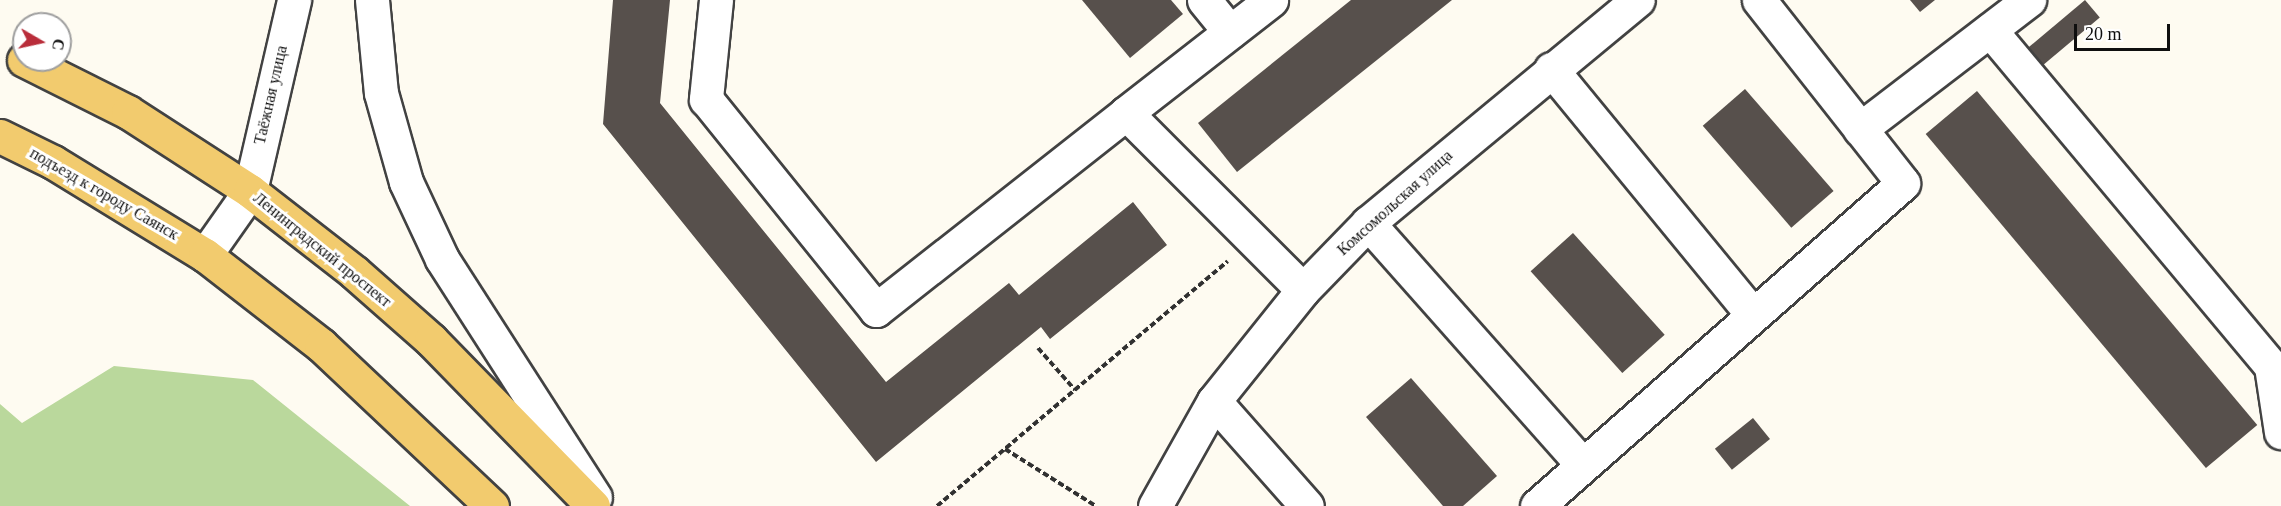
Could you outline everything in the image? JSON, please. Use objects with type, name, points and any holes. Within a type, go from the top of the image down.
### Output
[{"type":"main road","points":[[48,72],[128,112],[250,191]]},
{"type":"main road","name":"подъезд к городу Саянск","points":[[0,136],[53,162],[205,255]]},
{"type":"main road","name":"Ленинградский проспект","points":[[250,191],[431,340],[593,506]]},
{"type":"main road","points":[[205,255],[321,345],[492,506]]},
{"type":"street","name":"Таёжная улица","points":[[250,191],[294,0]]},
{"type":"street","points":[[372,0],[381,93],[406,182],[442,259],[600,506]]},
{"type":"street","points":[[716,0],[706,99],[876,310],[1125,112],[1271,0]]},
{"type":"street","points":[[1204,0],[1230,32]]},
{"type":"street","points":[[1540,505],[1582,464],[1903,183],[1759,0]]},
{"type":"street","points":[[1860,129],[2029,0]]},
{"type":"street","name":"Комсомольская улица","points":[[1155,506],[1214,401],[1303,290],[1368,223],[1628,3]]},
{"type":"street","points":[[1990,30],[2271,366],[2281,432]]},
{"type":"street","points":[[1551,69],[1753,315]]},
{"type":"street","points":[[1125,112],[1303,290]]},
{"type":"street","name":"Ленинградский проспект","points":[[205,255],[250,191]]},
{"type":"street","points":[[1368,223],[1582,464]]},
{"type":"street","points":[[1214,401],[1307,506]]},
{"type":"path","points":[[938,506],[1253,240]]},
{"type":"path","points":[[1038,348],[1075,390]]},
{"type":"path","points":[[1005,449],[1096,506]]},
{"type":"green space","points":[[114,366],[253,380],[410,506],[0,506],[0,404],[22,423]]},
{"type":"building","points":[[613,0],[670,0],[660,103],[886,382],[1009,283],[1019,295],[1133,202],[1167,245],[1050,339],[1041,327],[876,462],[603,124]]},
{"type":"building","points":[[1082,0],[1171,0],[1183,14],[1130,58]]},
{"type":"building","points":[[1351,0],[1452,0],[1237,172],[1198,123]]},
{"type":"building","points":[[1910,0],[1935,0],[1920,12]]},
{"type":"building","points":[[2085,0],[2100,18],[2041,67],[2026,49]]},
{"type":"building","points":[[1745,89],[1834,191],[1791,228],[1703,126]]},
{"type":"building","points":[[1977,91],[2257,425],[2206,468],[1926,134]]},
{"type":"building","points":[[1573,233],[1665,335],[1622,373],[1531,271]]},
{"type":"building","points":[[1411,378],[1497,476],[1463,506],[1443,506],[1366,417]]},
{"type":"building","points":[[1753,418],[1770,439],[1732,470],[1715,449]]}]
